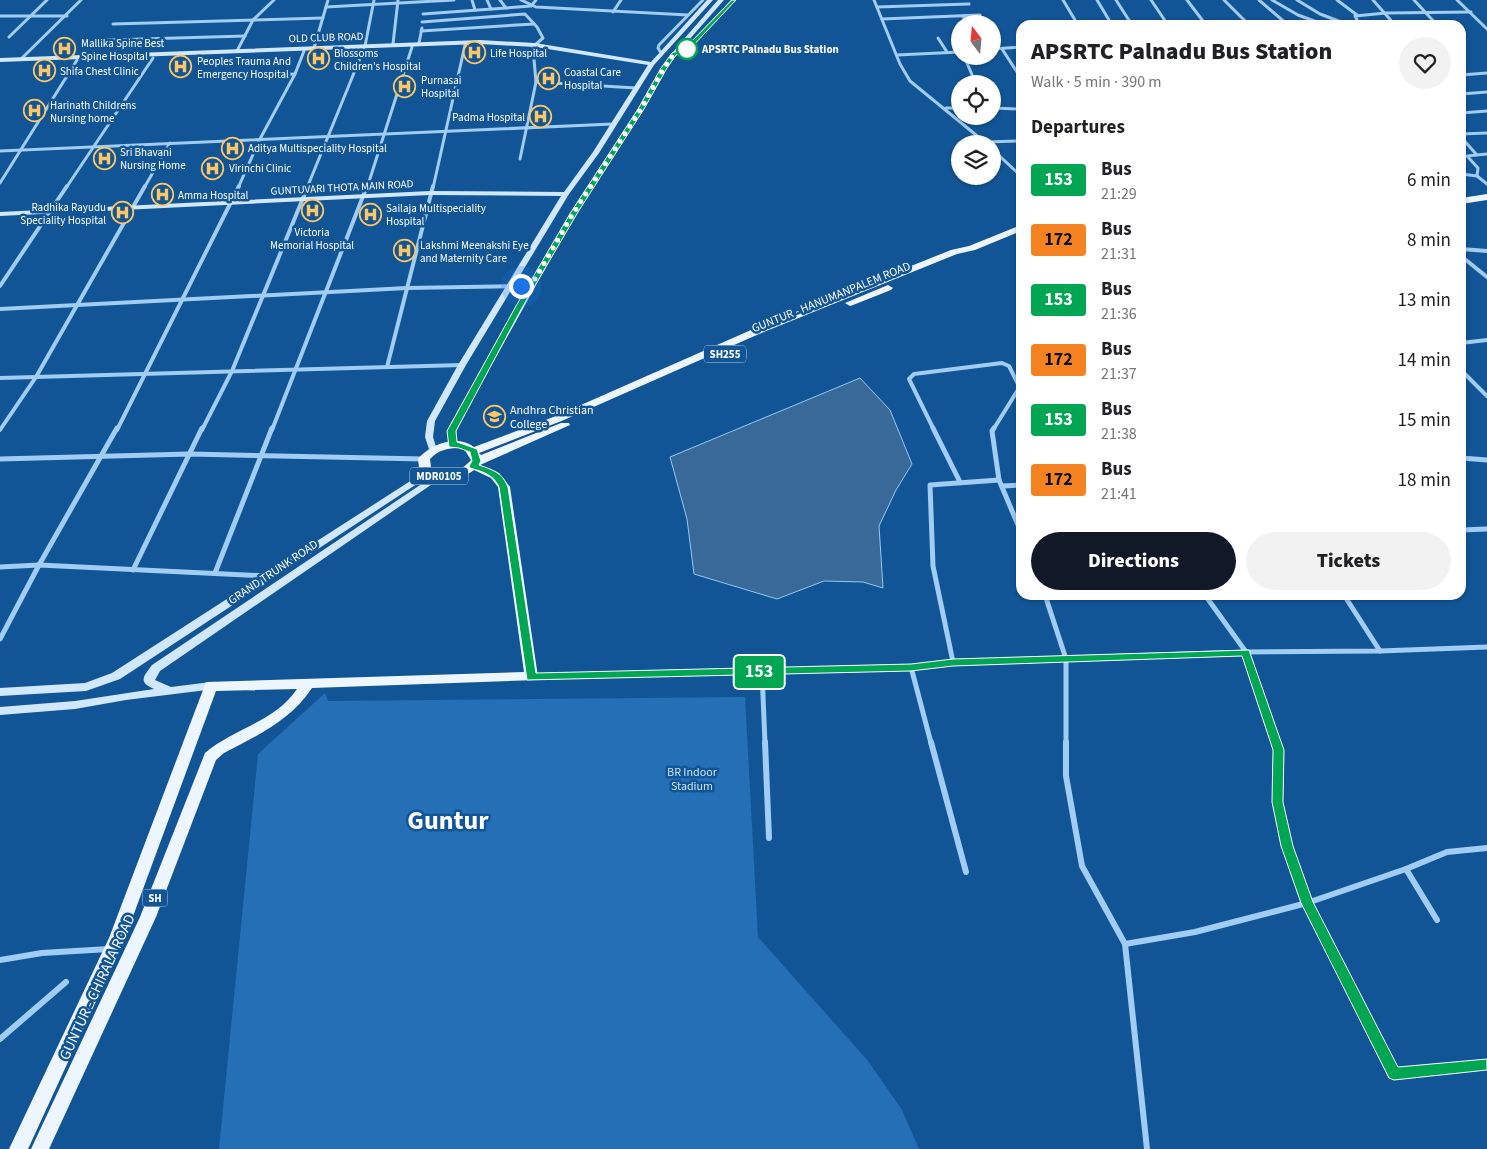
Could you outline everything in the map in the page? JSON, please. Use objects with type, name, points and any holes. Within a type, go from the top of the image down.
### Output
[{"type":"main road","name":"MDR0105","points":[[433,450],[429,438],[431,421],[462,365],[566,194],[596,153],[660,53],[710,0]]},
{"type":"main road","points":[[452,445],[452,431],[455,423],[574,212],[677,51],[722,0]]},
{"type":"main road","name":"OLD CLUB ROAD","points":[[0,62],[153,58],[304,51],[392,44],[480,42],[534,47],[652,64]]},
{"type":"main road","name":"OLD CLUB ROAD","points":[[0,62],[21,59],[314,48],[465,45],[534,47],[648,70]]},
{"type":"main road","name":"GUNTUVARI THOTA MAIN ROAD","points":[[0,214],[430,193],[566,194]]},
{"type":"main road","points":[[1466,200],[1487,197]]},
{"type":"main road","name":"GUNTUR - HANUMANPALEM ROAD","points":[[474,459],[547,433],[773,334],[965,257],[972,248],[1016,230]]},
{"type":"main road","name":"MDR0105","points":[[452,445],[461,445],[474,459],[461,474],[433,474],[425,468],[424,459],[433,450],[452,445]]},
{"type":"main road","points":[[0,711],[75,705],[126,696],[211,686],[531,677],[504,487],[500,478],[474,459]]},
{"type":"main road","name":"GRAND TRUNK ROAD","points":[[0,692],[65,689],[102,683],[116,676],[433,474]]},
{"type":"main road","name":"GRAND TRUNK ROAD","points":[[170,691],[148,682],[156,668],[433,474]]},
{"type":"main road","name":"GUNTUR - CHIRALA ROAD","points":[[40,1149],[148,917],[210,757],[219,749],[283,714],[295,704],[308,683]]},
{"type":"main road","name":"GUNTUR - CHIRALA ROAD","points":[[18,1149],[113,949],[211,686]]},
{"type":"street","points":[[9,37],[46,0]]},
{"type":"street","points":[[21,59],[67,16],[81,0]]},
{"type":"street","points":[[236,51],[254,20],[274,0]]},
{"type":"street","points":[[314,48],[328,0]]},
{"type":"street","points":[[133,570],[188,454],[232,371],[364,47],[374,0]]},
{"type":"street","points":[[326,7],[373,6],[398,2],[454,0]]},
{"type":"street","points":[[472,0],[474,10]]},
{"type":"street","points":[[487,0],[491,9]]},
{"type":"street","points":[[500,0],[506,8]]},
{"type":"street","points":[[521,0],[530,6]]},
{"type":"street","points":[[530,6],[536,0]]},
{"type":"street","points":[[613,12],[621,0]]},
{"type":"street","points":[[660,53],[659,46],[703,0]]},
{"type":"street","points":[[677,51],[687,49],[733,0]]},
{"type":"street","points":[[874,0],[910,81],[977,135]]},
{"type":"street","points":[[1063,0],[1075,20]]},
{"type":"street","points":[[1097,0],[1109,20]]},
{"type":"street","points":[[1116,0],[1129,20]]},
{"type":"street","points":[[1151,0],[1165,20]]},
{"type":"street","points":[[1187,0],[1202,20]]},
{"type":"street","points":[[1224,0],[1245,20]]},
{"type":"street","points":[[1259,0],[1282,20]]},
{"type":"street","points":[[1272,0],[1298,15],[1312,20]]},
{"type":"street","points":[[1297,0],[1320,14],[1336,20]]},
{"type":"street","points":[[1337,0],[1357,15],[1470,12]]},
{"type":"street","points":[[1373,0],[1391,20]]},
{"type":"street","points":[[1414,0],[1433,20]]},
{"type":"street","points":[[1457,0],[1487,29]]},
{"type":"street","points":[[392,44],[398,2]]},
{"type":"street","points":[[420,43],[423,2]]},
{"type":"street","points":[[877,7],[968,4]]},
{"type":"street","points":[[423,14],[530,6],[688,15]]},
{"type":"street","points":[[422,22],[524,14],[534,24],[543,38],[534,47],[536,82],[520,159]]},
{"type":"street","points":[[512,15],[520,25]]},
{"type":"street","points":[[1356,20],[1354,17],[1357,15]]},
{"type":"street","points":[[0,16],[67,16]]},
{"type":"street","points":[[494,16],[500,27]]},
{"type":"street","points":[[882,20],[951,17]]},
{"type":"street","points":[[113,24],[323,18]]},
{"type":"street","points":[[474,18],[478,28]]},
{"type":"street","points":[[421,31],[534,24]]},
{"type":"street","points":[[108,40],[244,36]]},
{"type":"street","points":[[938,38],[947,52]]},
{"type":"street","points":[[387,367],[447,131],[465,45]]},
{"type":"street","points":[[215,573],[364,196],[386,134],[412,47]]},
{"type":"street","points":[[1002,49],[1016,48]]},
{"type":"street","points":[[1002,49],[1016,70]]},
{"type":"street","points":[[0,638],[39,565],[103,456],[146,374],[232,202],[260,139],[296,74],[304,51]]},
{"type":"street","points":[[897,55],[951,52]]},
{"type":"street","points":[[0,286],[153,58]]},
{"type":"street","points":[[0,182],[77,60]]},
{"type":"street","points":[[1466,75],[1487,73]]},
{"type":"street","points":[[238,76],[296,74]]},
{"type":"street","points":[[536,82],[636,88]]},
{"type":"street","points":[[1466,94],[1487,92]]},
{"type":"street","points":[[945,108],[951,108]]},
{"type":"street","points":[[1001,108],[1016,108]]},
{"type":"street","points":[[1466,113],[1487,111]]},
{"type":"street","points":[[0,151],[613,124]]},
{"type":"street","points":[[1466,135],[1487,133]]},
{"type":"street","points":[[1001,142],[1016,141]]},
{"type":"street","points":[[1466,141],[1476,154]]},
{"type":"street","points":[[0,430],[36,377],[170,144]]},
{"type":"street","points":[[1476,176],[1478,168],[1467,156],[1487,154]]},
{"type":"street","points":[[1001,157],[1016,171]]},
{"type":"street","points":[[1466,175],[1476,176],[1487,184]]},
{"type":"street","points":[[1466,249],[1487,251]]},
{"type":"street","points":[[1466,260],[1487,277]]},
{"type":"street","points":[[0,309],[407,288],[531,286]]},
{"type":"street","points":[[1466,342],[1487,340]]},
{"type":"street","points":[[960,482],[909,378],[914,374],[1002,363],[1009,366],[1016,379]]},
{"type":"street","points":[[0,378],[462,365]]},
{"type":"street","points":[[1466,375],[1487,396]]},
{"type":"street","points":[[1016,392],[992,431],[999,480],[1016,520]]},
{"type":"street","points":[[0,459],[188,454],[424,459]]},
{"type":"street","points":[[1466,458],[1487,460]]},
{"type":"street","points":[[953,662],[933,566],[930,485],[999,480]]},
{"type":"street","points":[[1002,486],[1016,485]]},
{"type":"street","points":[[1466,530],[1487,529]]},
{"type":"street","points":[[0,567],[39,565],[273,576]]},
{"type":"street","points":[[1048,600],[1066,659],[1066,776],[1082,866],[1125,944],[1147,1149]]},
{"type":"street","points":[[1209,600],[1246,652],[1279,750],[1277,802],[1287,846],[1307,903],[1394,1074],[1487,1065]]},
{"type":"street","points":[[1347,600],[1380,652]]},
{"type":"street","points":[[531,677],[911,667],[953,662],[1246,652],[1380,652],[1487,647]]},
{"type":"street","points":[[911,667],[966,872]]},
{"type":"street","points":[[762,672],[769,838]]},
{"type":"street","points":[[1125,944],[1195,932],[1307,903],[1406,869],[1446,852],[1487,848]]},
{"type":"street","points":[[1406,869],[1437,920]]},
{"type":"street","points":[[0,960],[42,953],[113,949]]},
{"type":"street","points":[[0,1039],[66,982]]},
{"type":"green space","name":"BR Indoor Stadium","points":[[325,693],[328,701],[745,697],[758,937],[868,1061],[902,1110],[919,1149],[219,1149],[258,754]]},
{"type":"shaded area","points":[[860,378],[890,410],[912,464],[896,490],[879,526],[883,588],[863,582],[824,581],[777,599],[694,574],[687,519],[670,457]]},
{"type":"bus line","name":"153","points":[[733,0],[687,49],[674,54],[664,68],[641,109],[574,212],[460,412],[452,431],[452,445],[461,445],[474,451],[477,461],[473,466],[494,473],[500,478],[504,487],[531,677],[911,667],[953,662],[1246,652],[1279,750],[1277,802],[1287,846],[1307,903],[1394,1074],[1487,1065]]},
{"type":"place","name":"Mallika Spine Best Spine Hospital","points":[[65,49]]},
{"type":"place","name":"APSRTC Palnadu Bus Station","points":[[687,49]]},
{"type":"place","name":"Life Hospital","points":[[474,53]]},
{"type":"place","name":"Blossoms Children's Hospital","points":[[318,59]]},
{"type":"place","name":"Peoples Trauma And Emergency Hospital","points":[[181,67]]},
{"type":"place","name":"Shifa Chest Clinic","points":[[44,71]]},
{"type":"place","name":"Coastal Care Hospital","points":[[548,78]]},
{"type":"place","name":"Purnasai Hospital","points":[[405,86]]},
{"type":"place","name":"Harinath Childrens Nursing home","points":[[34,111]]},
{"type":"place","name":"Padma Hospital","points":[[541,117]]},
{"type":"place","name":"Aditya Multispeciality Hospital","points":[[232,148]]},
{"type":"place","name":"Sri Bhavani Nursing Home","points":[[104,158]]},
{"type":"place","name":"Virinchi Clinic","points":[[213,168]]},
{"type":"place","name":"Amma Hospital","points":[[162,195]]},
{"type":"place","name":"Victoria Memorial Hospital","points":[[312,211]]},
{"type":"place","name":"Radhika Rayudu Speciality Hospital","points":[[122,213]]},
{"type":"place","name":"Sailaja Multispeciality Hospital","points":[[370,214]]},
{"type":"place","name":"Lakshmi Meenakshi Eye and Maternity Care","points":[[404,251]]},
{"type":"place","name":"Andhra Christian College","points":[[494,417]]},
{"type":"district","name":"Guntur","points":[[448,820]]},
{"type":"route","points":[[521,286],[531,286],[574,212],[641,109],[664,68],[674,54],[687,49]]}]
